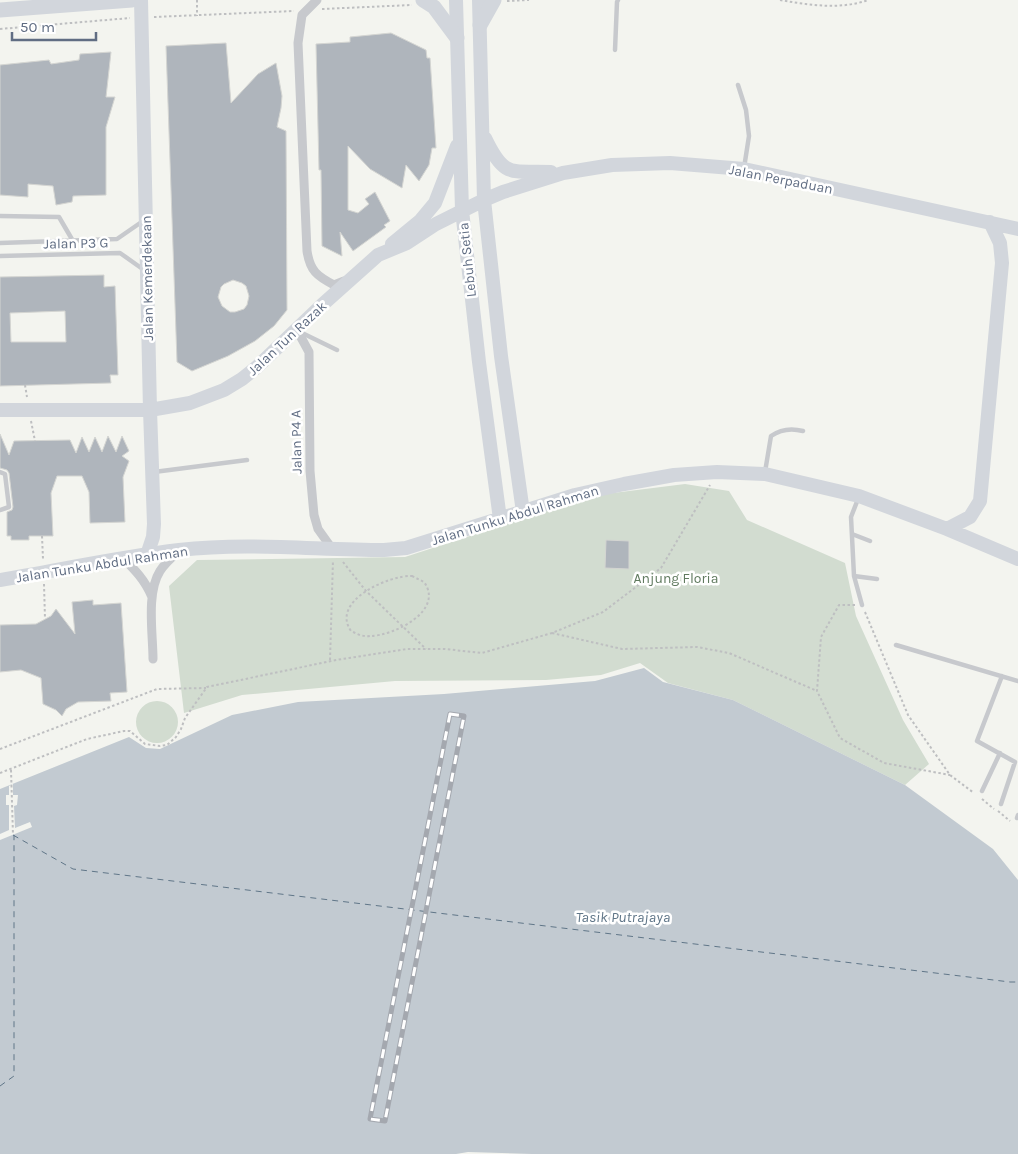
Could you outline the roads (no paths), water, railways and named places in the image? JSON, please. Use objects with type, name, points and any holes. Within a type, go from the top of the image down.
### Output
[{"type":"main road","points":[[0,10],[132,0]]},
{"type":"main road","points":[[480,25],[489,0]]},
{"type":"main road","points":[[426,2],[440,14],[457,38]]},
{"type":"street","name":"Jalan Kemerdekaan","points":[[141,0],[154,524],[153,538],[147,555]]},
{"type":"street","points":[[317,0],[302,15],[298,43],[309,263],[316,274],[334,285],[352,278]]},
{"type":"street","name":"Lebuh Setia","points":[[456,0],[462,210],[478,362],[500,519]]},
{"type":"street","name":"Lebuh Setia","points":[[480,25],[484,200],[523,512]]},
{"type":"street","points":[[482,133],[498,162],[507,168],[522,173],[540,171],[563,173]]},
{"type":"street","points":[[378,256],[420,221],[435,203],[459,140]]},
{"type":"street","name":"Jalan Perpaduan","points":[[462,210],[503,192],[563,173],[612,165],[670,163],[744,169],[1018,229]]},
{"type":"street","name":"Jalan Tun Razak","points":[[0,410],[150,410],[190,403],[224,390],[242,380],[257,368],[322,305],[378,256],[407,243],[462,210]]},
{"type":"street","points":[[946,529],[970,517],[980,501],[1002,263],[1000,243],[990,222]]},
{"type":"street","name":"Jalan P4 A","points":[[297,330],[309,352],[310,471],[314,515],[318,529],[334,550]]},
{"type":"street","name":"Jalan Tunku Abdul Rahman","points":[[0,580],[122,558],[214,547],[334,550],[406,548],[575,495],[674,475],[717,472],[765,474],[859,496],[946,529],[1018,560]]},
{"type":"street","points":[[153,659],[152,597],[159,573],[180,550]]},
{"type":"street","points":[[122,558],[140,574],[152,597]]},
{"type":"lane","points":[[615,50],[617,1]]},
{"type":"lane","points":[[738,85],[746,110],[749,136],[744,169]]},
{"type":"lane","points":[[0,216],[59,217],[73,241]]},
{"type":"lane","name":"Jalan P3 G","points":[[0,243],[117,239],[146,219]]},
{"type":"lane","name":"Jalan P3 G","points":[[0,256],[120,253],[147,272]]},
{"type":"lane","points":[[297,330],[337,350]]},
{"type":"lane","points":[[765,474],[771,436],[776,432],[793,428],[803,431]]},
{"type":"lane","points":[[152,472],[247,460]]},
{"type":"lane","points":[[0,472],[5,474],[10,507],[0,510]]},
{"type":"lane","points":[[859,496],[851,517],[854,576],[862,605]]},
{"type":"lane","points":[[852,534],[870,541]]},
{"type":"lane","points":[[854,576],[877,579]]},
{"type":"lane","points":[[896,645],[1018,681]]},
{"type":"lane","points":[[1001,804],[1017,762],[977,742],[1002,676]]},
{"type":"lane","points":[[982,790],[1000,753]]},
{"type":"water","name":"Tasik Putrajaya","points":[[644,668],[663,682],[733,700],[905,785],[993,849],[1018,880],[1018,1154],[532,1154],[468,1152],[456,1154],[0,1154],[0,789],[129,737],[146,748],[160,749],[232,715],[298,702],[444,694],[595,681]]},
{"type":"railway","points":[[450,714],[464,716],[385,1121],[370,1119],[450,714]]},
{"type":"park label","name":"Anjung Floria","points":[[676,578]]}]
